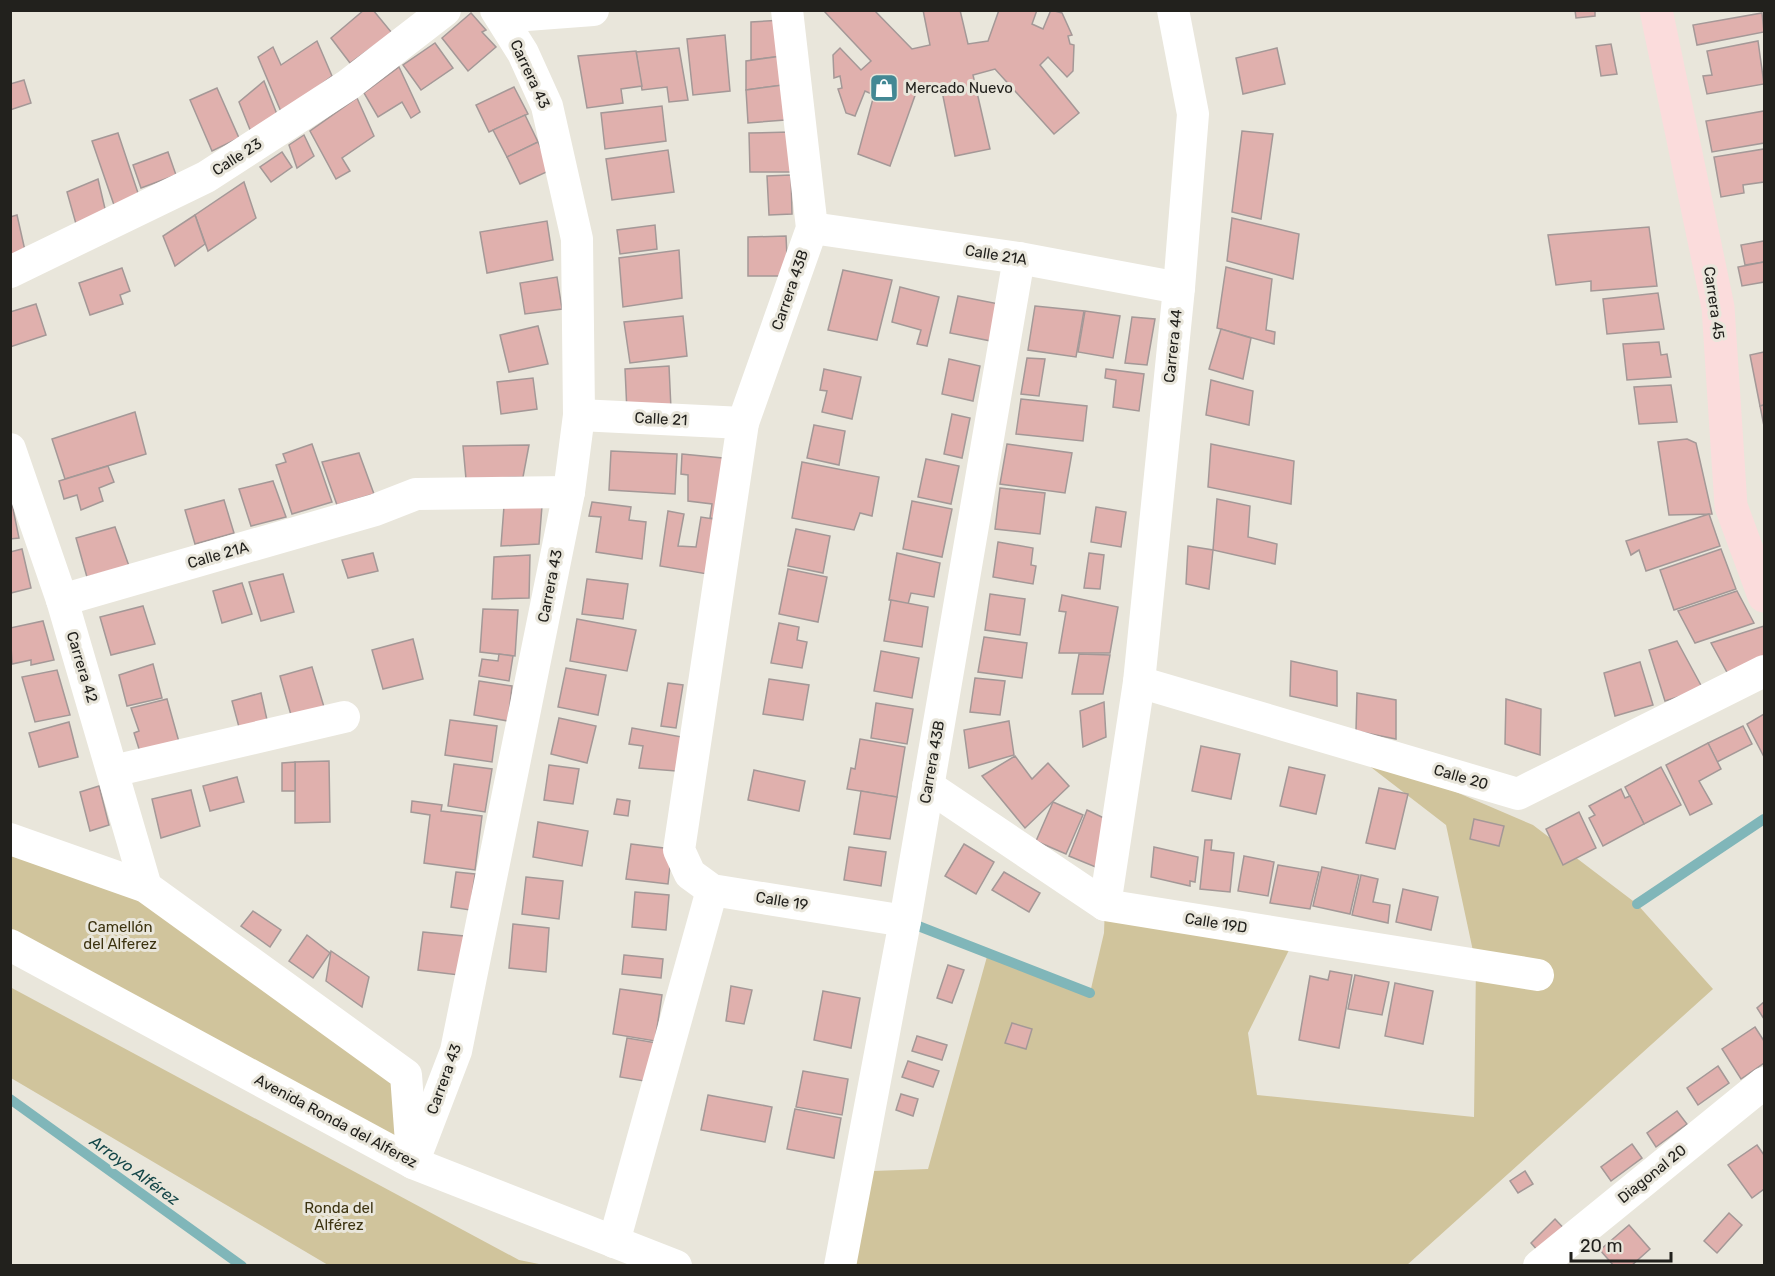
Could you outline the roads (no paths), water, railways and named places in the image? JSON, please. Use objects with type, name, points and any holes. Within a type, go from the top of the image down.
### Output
[{"type":"street","name":"Calle 23","points":[[10,272],[206,177],[348,85],[445,10]]},
{"type":"street","points":[[499,14],[593,10]]},
{"type":"street","name":"Carrera 43B","points":[[679,850],[743,423],[812,228],[787,10]]},
{"type":"street","name":"Carrera 44","points":[[1105,905],[1139,682],[1179,288],[1192,114],[1173,10]]},
{"type":"street","name":"Carrera 45","points":[[1656,10],[1718,307],[1731,506],[1764,596]]},
{"type":"street","name":"Carrera 43","points":[[413,1163],[456,1051],[568,492],[579,415],[577,239],[547,106],[523,53],[499,14]]},
{"type":"street","name":"Calle 21A","points":[[812,228],[1019,258],[1179,288]]},
{"type":"street","name":"Carrera 43B","points":[[840,1266],[905,921],[1019,258]]},
{"type":"street","name":"Calle 21","points":[[579,415],[743,423]]},
{"type":"street","name":"Carrera 42","points":[[10,449],[62,600],[146,888]]},
{"type":"street","name":"Calle 21A","points":[[62,600],[375,510],[416,494],[568,492]]},
{"type":"street","name":"Calle 20","points":[[1139,682],[1518,794],[1764,671]]},
{"type":"street","points":[[113,771],[344,717]]},
{"type":"street","name":"Calle 19D","points":[[928,786],[1105,905],[1538,975]]},
{"type":"street","points":[[10,839],[146,888],[406,1075],[413,1163]]},
{"type":"street","name":"Calle 19","points":[[679,850],[690,874],[712,890],[905,921]]},
{"type":"street","points":[[614,1242],[712,890]]},
{"type":"street","name":"Avenida Ronda del Alferez","points":[[10,945],[413,1163],[676,1266]]},
{"type":"street","name":"Diagonal 20","points":[[1539,1266],[1764,1083]]},
{"type":"waterway","points":[[1637,904],[1764,819]]},
{"type":"waterway","points":[[908,922],[1090,993]]},
{"type":"waterway","name":"Arroyo Alférez","points":[[10,1099],[242,1266]]},
{"type":"place","name":"Mercado Nuevo","points":[[884,88]]},
{"type":"park label","name":"Camellón del Alferez","points":[[120,936]]},
{"type":"park label","name":"Ronda del Alférez","points":[[339,1216]]}]
